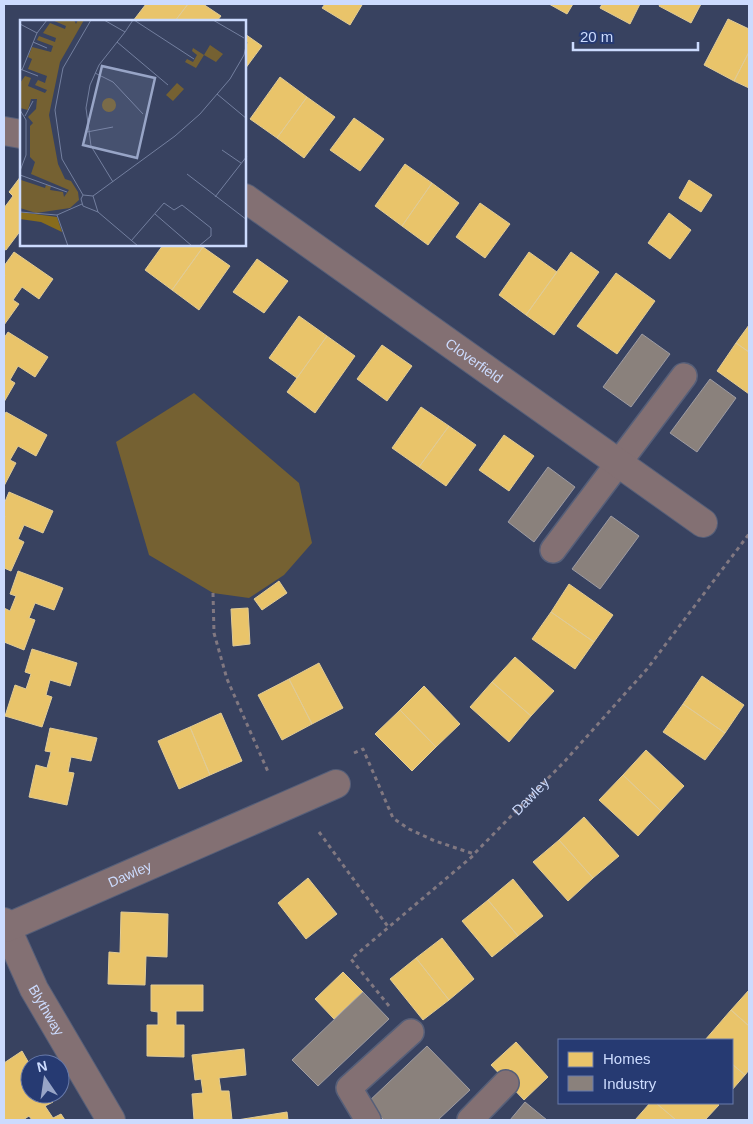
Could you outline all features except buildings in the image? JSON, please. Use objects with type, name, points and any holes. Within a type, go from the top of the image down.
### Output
[{"type":"street","points":[[4,131],[20,134]]},
{"type":"street","name":"Cloverfield","points":[[246,199],[703,523]]},
{"type":"street","name":"Dawley","points":[[5,925],[336,784]]},
{"type":"street","name":"Blythway","points":[[5,925],[34,989],[110,1120]]},
{"type":"lane","points":[[553,550],[684,376]]},
{"type":"lane","points":[[368,1120],[349,1088],[411,1032]]},
{"type":"lane","points":[[470,1120],[506,1083]]},
{"type":"path","name":"Dawley","points":[[411,1032],[351,959],[474,854],[566,761],[647,669],[749,534]]},
{"type":"path","points":[[213,593],[214,633],[227,679],[290,804],[389,928]]},
{"type":"path","points":[[345,756],[363,749],[393,818],[409,829],[435,841],[474,854]]},
{"type":"shaded area","points":[[194,393],[299,483],[312,543],[284,575],[249,598],[213,593],[149,555],[116,442]]}]
